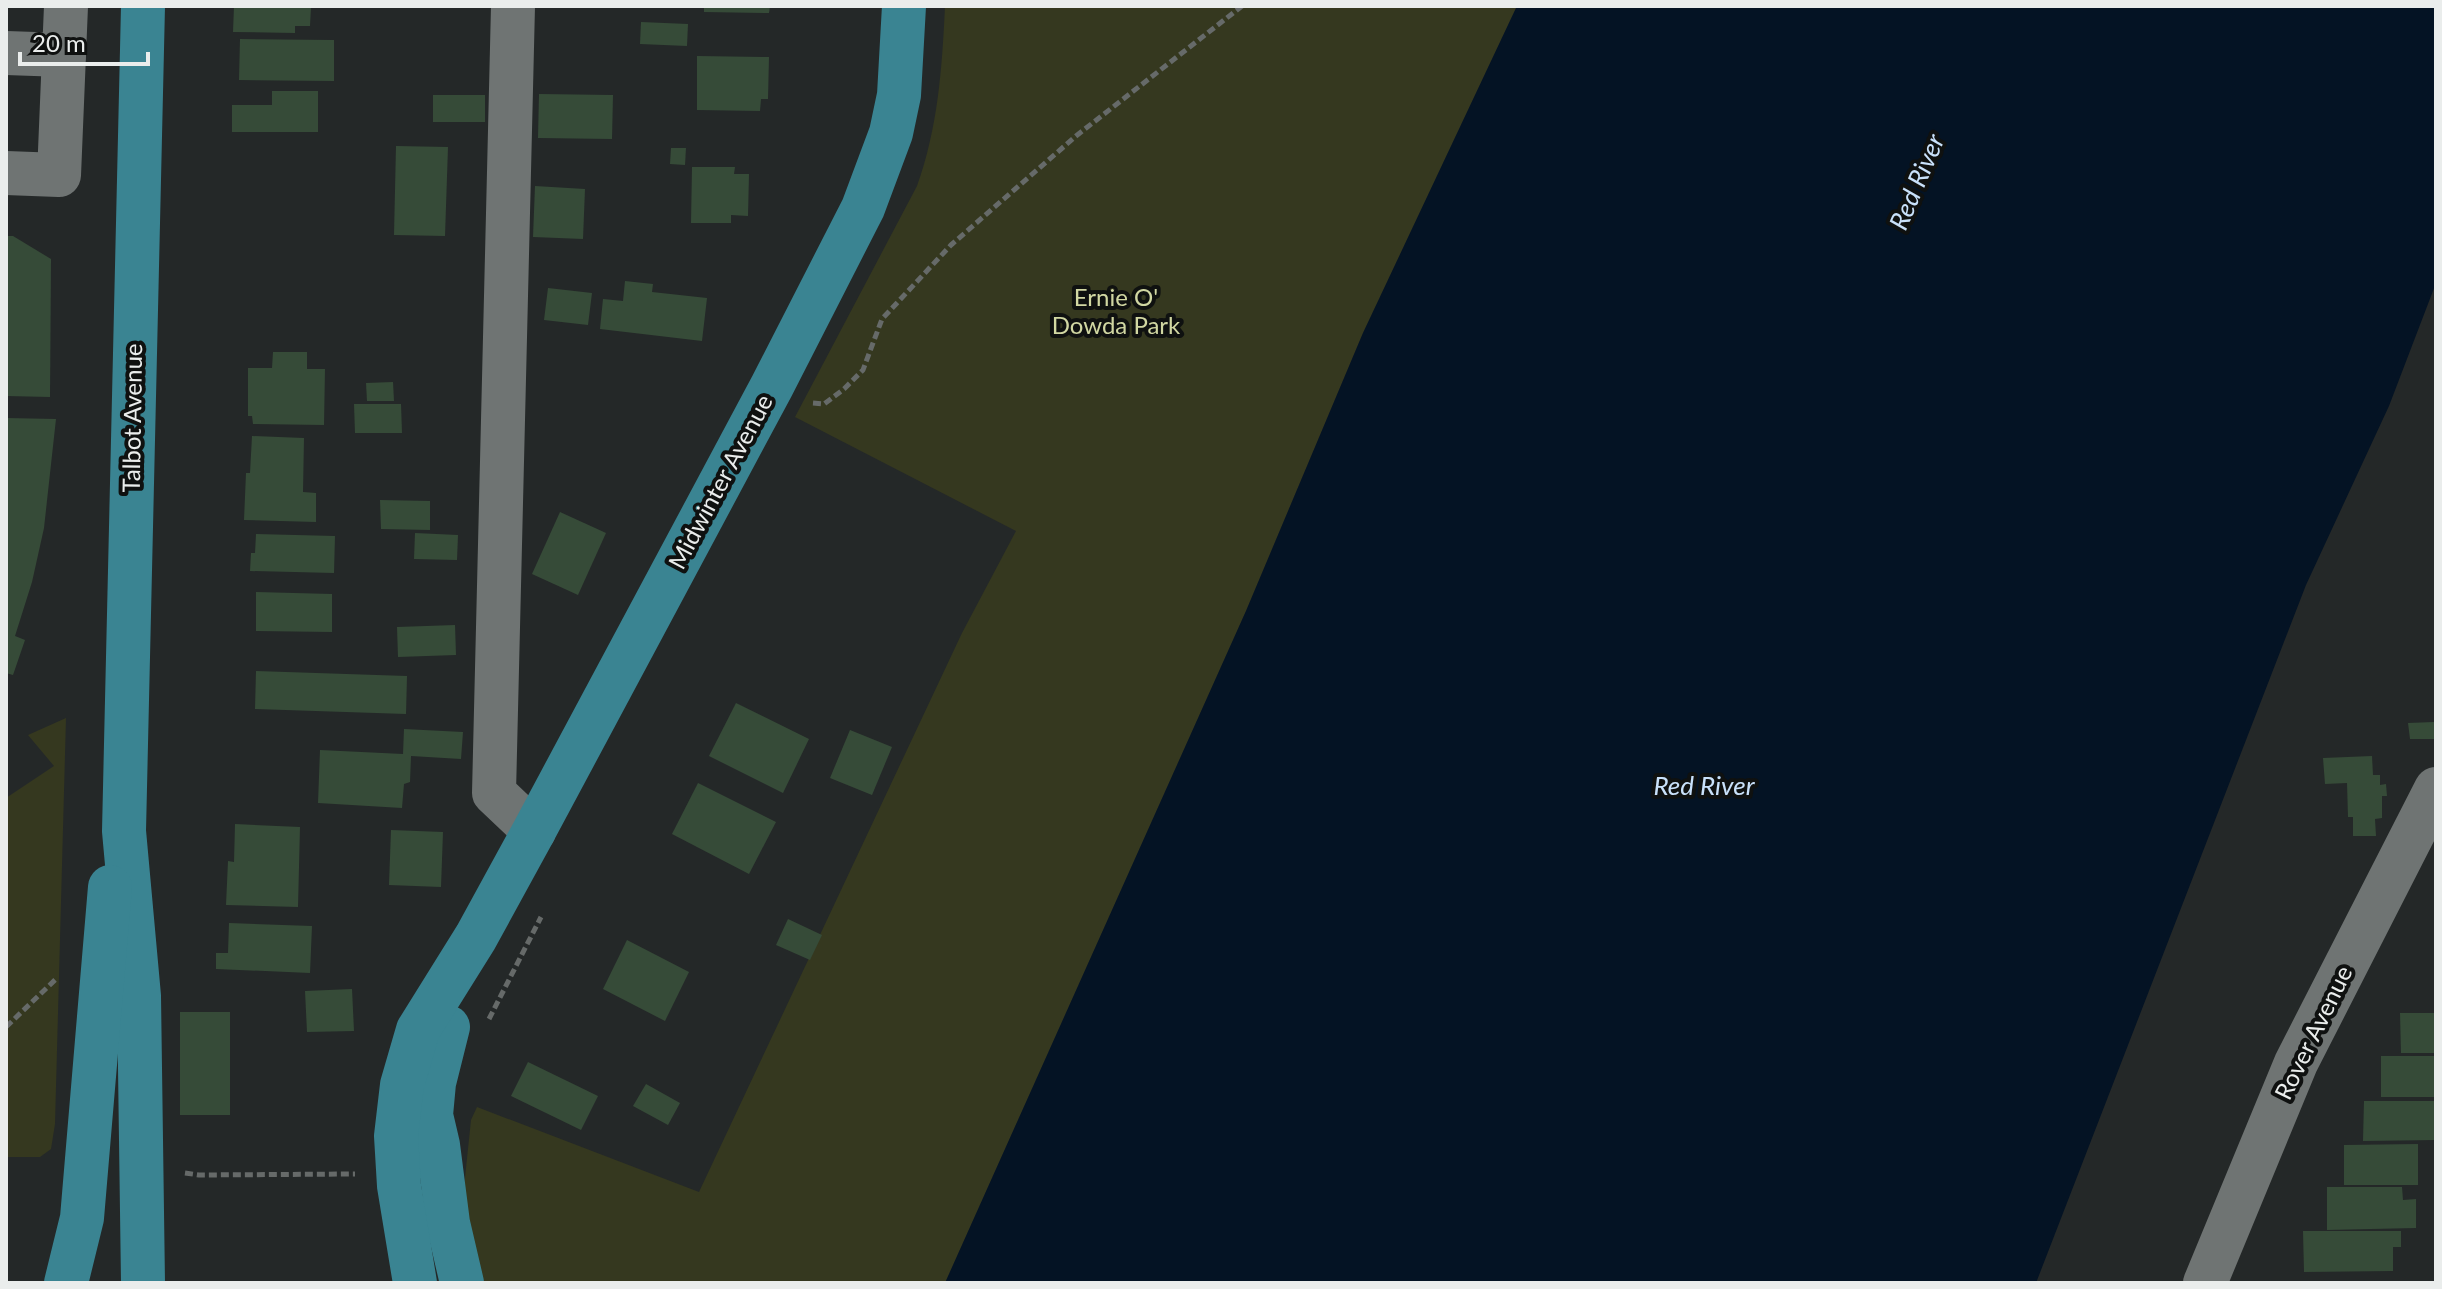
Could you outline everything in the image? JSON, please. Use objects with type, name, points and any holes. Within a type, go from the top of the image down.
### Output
[{"type":"main road","name":"Talbot Avenue","points":[[124,831],[143,6]]},
{"type":"main road","name":"Midwinter Avenue","points":[[415,1283],[396,1159],[402,1085],[418,1030],[476,937],[534,831],[793,346],[863,208],[887,146],[899,95],[904,6]]},
{"type":"main road","points":[[66,1283],[82,1218],[105,927],[111,877],[124,831]]},
{"type":"main road","points":[[124,831],[139,996],[143,1283]]},
{"type":"main road","name":"Midwinter Avenue","points":[[462,1283],[448,1223],[431,1115],[440,1052],[476,937]]},
{"type":"street","points":[[6,173],[59,175],[66,6]]},
{"type":"street","points":[[513,6],[494,793],[534,831]]},
{"type":"street","points":[[6,53],[64,55]]},
{"type":"street","name":"Rover Avenue","points":[[2205,1283],[2296,1063],[2436,789]]},
{"type":"path","points":[[803,403],[824,404],[863,370],[882,319],[951,245],[1076,136],[1242,6]]},
{"type":"path","points":[[489,1020],[546,908]]},
{"type":"path","points":[[6,1027],[61,973]]},
{"type":"path","points":[[173,1170],[199,1175],[356,1174]]},
{"type":"green space","name":"Ernie O' Dowda Park","points":[[945,6],[1517,6],[1363,333],[1246,611],[945,1283],[483,1283],[463,1197],[471,1120],[477,1107],[699,1192],[962,633],[1016,531],[795,417],[917,186],[934,120]]},
{"type":"green space","points":[[66,718],[55,1124],[51,1149],[40,1157],[6,1157],[6,798],[54,766],[28,735]]},
{"type":"water","name":"Red River","points":[[1517,6],[2436,6],[2436,283],[2389,406],[2306,585],[2036,1283],[945,1283],[1246,611],[1363,333]]},
{"type":"building","points":[[234,6],[311,7],[310,26],[295,26],[295,33],[233,32]]},
{"type":"building","points":[[704,6],[770,6],[769,13],[704,12]]},
{"type":"building","points":[[641,22],[688,24],[687,46],[640,44]]},
{"type":"building","points":[[240,39],[334,40],[334,81],[239,80]]},
{"type":"building","points":[[697,56],[769,57],[768,99],[761,99],[760,111],[697,110]]},
{"type":"building","points":[[272,91],[318,91],[318,132],[232,132],[232,105],[272,105]]},
{"type":"building","points":[[539,94],[613,95],[612,139],[538,138]]},
{"type":"building","points":[[433,95],[485,95],[485,122],[433,122]]},
{"type":"building","points":[[396,146],[448,147],[445,236],[394,235]]},
{"type":"building","points":[[671,148],[686,148],[685,165],[670,164]]},
{"type":"building","points":[[692,167],[735,167],[734,174],[749,174],[748,216],[731,215],[731,223],[691,223]]},
{"type":"building","points":[[535,186],[585,189],[583,239],[533,237]]},
{"type":"building","points":[[6,236],[13,236],[51,259],[50,397],[6,396]]},
{"type":"building","points":[[625,281],[653,284],[652,292],[707,298],[702,341],[600,329],[603,299],[623,301]]},
{"type":"building","points":[[548,288],[592,293],[588,325],[544,320]]},
{"type":"building","points":[[273,352],[307,352],[307,369],[325,369],[324,425],[253,424],[252,416],[248,416],[248,368],[272,368]]},
{"type":"building","points":[[393,382],[394,401],[367,401],[366,383]]},
{"type":"building","points":[[354,404],[401,404],[402,433],[355,433]]},
{"type":"building","points":[[6,418],[56,419],[44,528],[32,582],[15,636],[25,640],[13,675],[6,673]]},
{"type":"building","points":[[252,436],[304,438],[303,492],[316,493],[316,522],[244,520],[246,473],[250,473]]},
{"type":"building","points":[[380,500],[430,501],[430,530],[381,529]]},
{"type":"building","points":[[560,512],[606,533],[578,595],[532,574]]},
{"type":"building","points":[[415,533],[458,535],[457,560],[414,559]]},
{"type":"building","points":[[256,534],[335,536],[334,573],[250,571]]},
{"type":"building","points":[[256,592],[332,594],[332,632],[256,631]]},
{"type":"building","points":[[455,625],[456,655],[398,657],[397,627]]},
{"type":"building","points":[[256,671],[407,676],[406,714],[255,709]]},
{"type":"building","points":[[736,703],[809,739],[783,793],[709,756]]},
{"type":"building","points":[[2434,722],[2435,739],[2410,739],[2408,723]]},
{"type":"building","points":[[404,729],[463,732],[461,759],[411,756],[410,782],[404,784],[402,808],[318,803],[320,750],[403,754]]},
{"type":"building","points":[[850,730],[892,747],[872,795],[830,778]]},
{"type":"building","points":[[2372,756],[2373,775],[2380,775],[2380,785],[2386,784],[2387,796],[2382,796],[2382,818],[2375,819],[2376,836],[2353,836],[2353,817],[2348,817],[2347,783],[2325,784],[2323,758]]},
{"type":"building","points":[[698,783],[776,822],[749,874],[672,834]]},
{"type":"building","points":[[235,824],[300,827],[298,907],[226,905],[228,861],[234,862]]},
{"type":"building","points":[[391,830],[443,832],[441,887],[389,885]]},
{"type":"building","points":[[788,919],[822,935],[810,960],[776,945]]},
{"type":"building","points":[[229,923],[312,926],[310,973],[216,969],[216,953],[228,953]]},
{"type":"building","points":[[627,940],[689,972],[665,1021],[603,989]]},
{"type":"building","points":[[352,989],[354,1031],[307,1032],[305,991]]},
{"type":"building","points":[[180,1012],[230,1012],[230,1115],[180,1115]]},
{"type":"building","points":[[2400,1013],[2436,1013],[2436,1053],[2401,1053]]},
{"type":"building","points":[[2381,1056],[2436,1056],[2436,1097],[2381,1097]]},
{"type":"building","points":[[528,1062],[598,1096],[581,1130],[511,1096]]},
{"type":"building","points":[[646,1084],[680,1103],[668,1125],[633,1106]]},
{"type":"building","points":[[2364,1101],[2436,1101],[2436,1140],[2363,1141]]},
{"type":"building","points":[[2418,1144],[2418,1185],[2344,1185],[2344,1145]]},
{"type":"building","points":[[2327,1187],[2402,1187],[2403,1200],[2416,1199],[2416,1228],[2327,1230]]},
{"type":"building","points":[[2303,1231],[2401,1231],[2401,1247],[2393,1247],[2393,1271],[2304,1272]]}]
